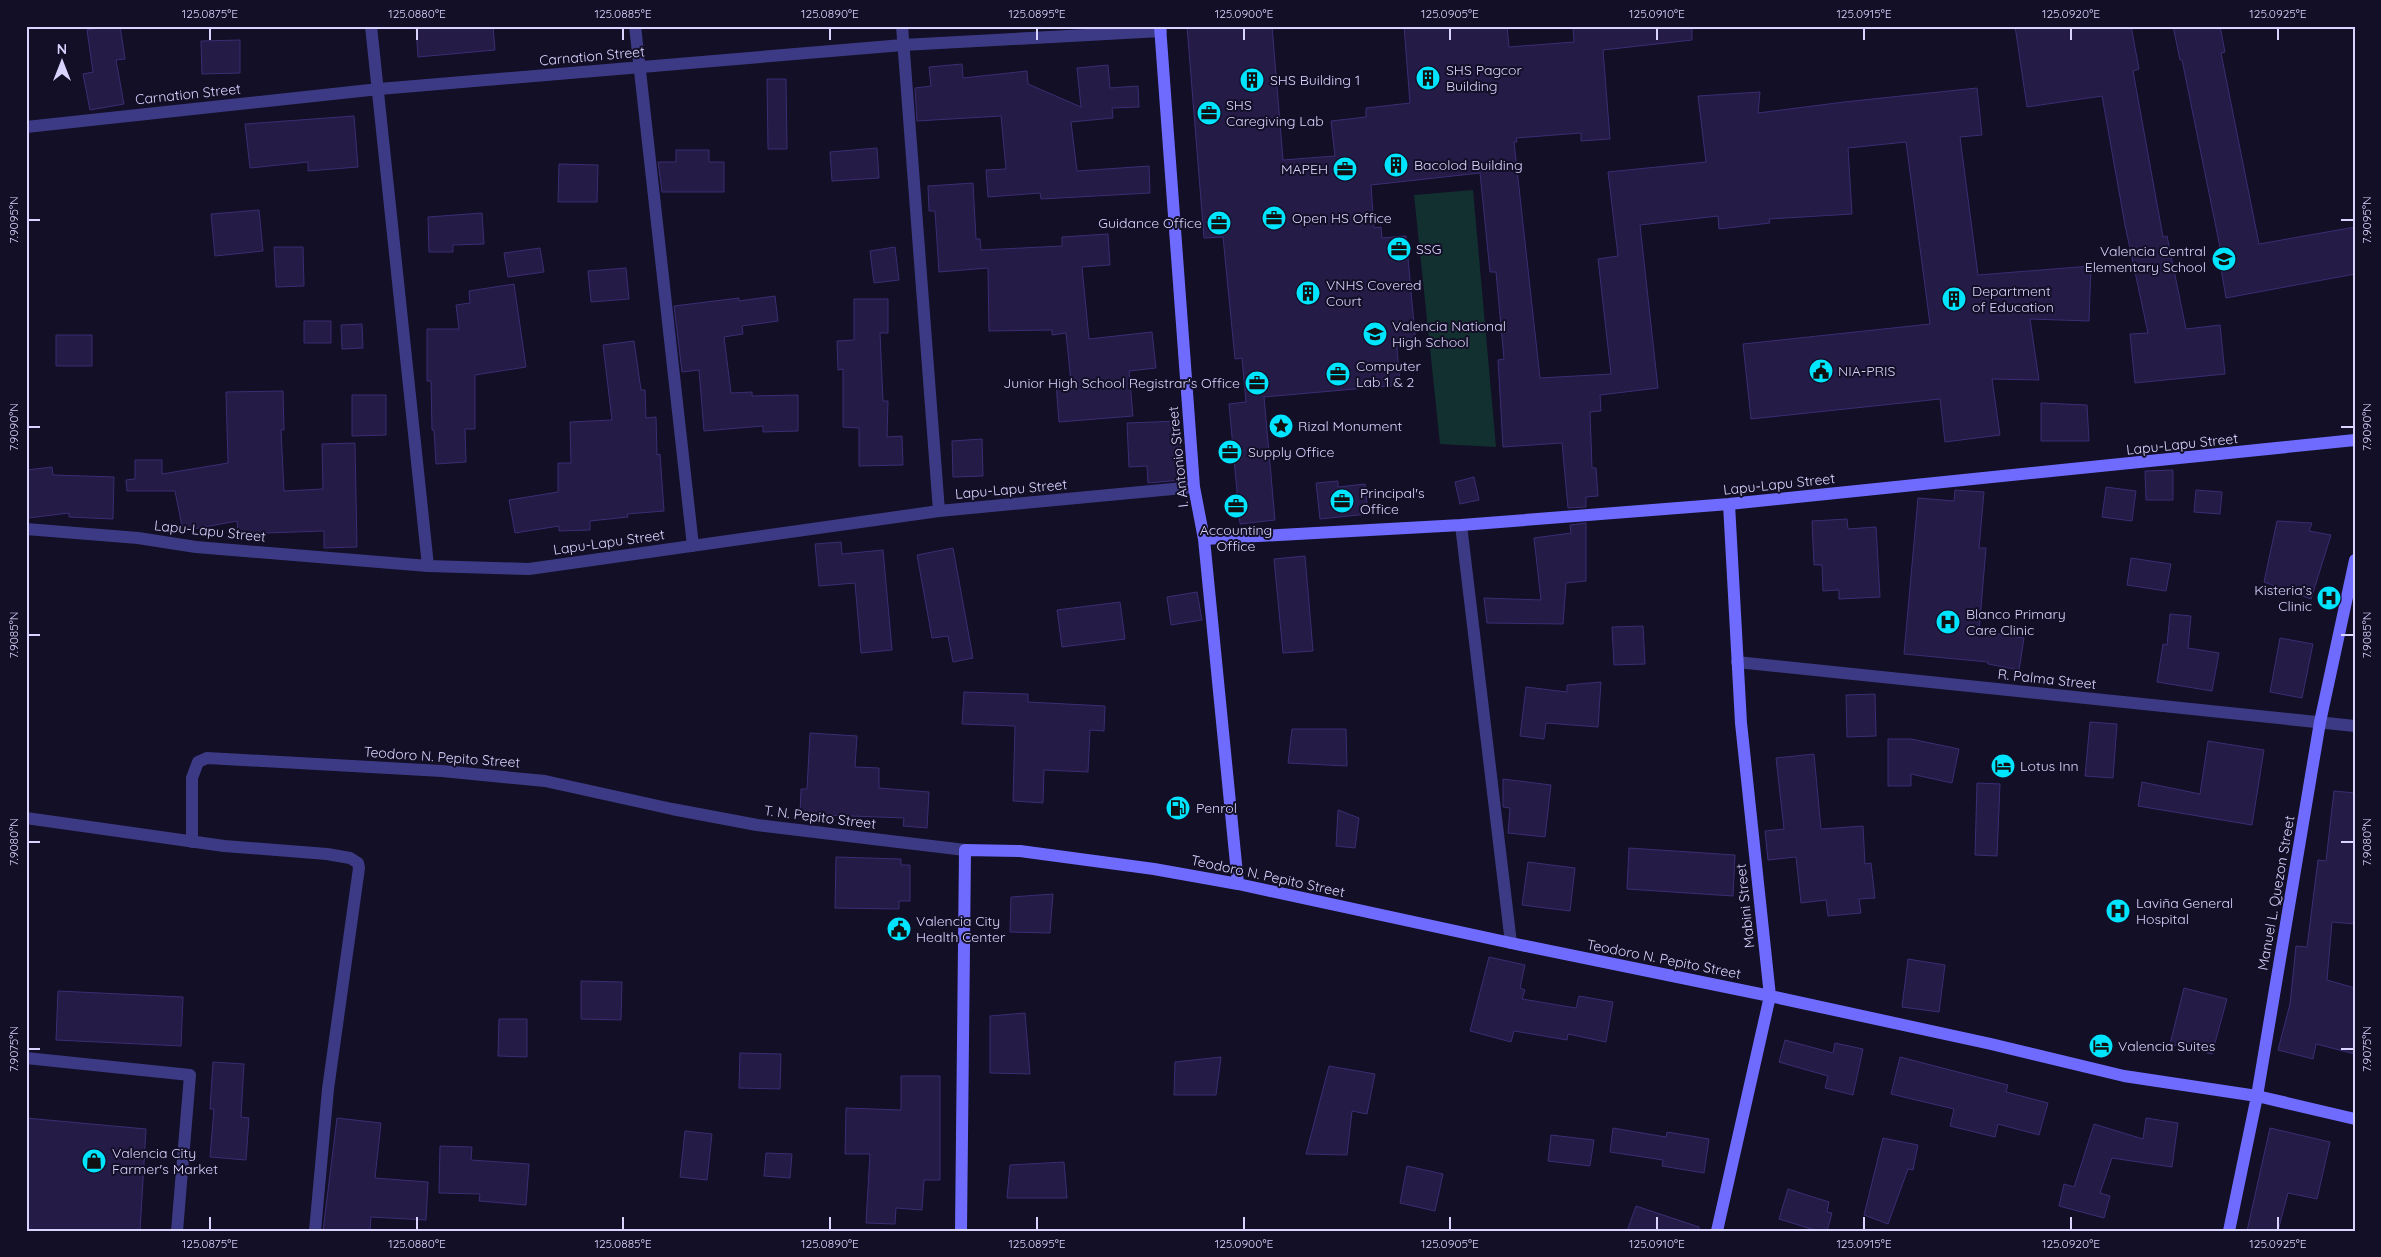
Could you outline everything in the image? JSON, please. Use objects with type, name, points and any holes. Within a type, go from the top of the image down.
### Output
[{"type":"street","points":[[371,26],[428,566]]},
{"type":"street","points":[[635,26],[693,546]]},
{"type":"street","points":[[902,26],[938,511]]},
{"type":"street","name":"Carnation Street","points":[[26,127],[379,89],[903,44],[1160,29]]},
{"type":"street","name":"I. Antonio Street","points":[[1160,29],[1194,487],[1204,539],[1238,884]]},
{"type":"street","name":"Lapu-Lapu Street","points":[[1204,539],[1461,525],[1729,504],[2355,440]]},
{"type":"street","name":"Lapu-Lapu Street","points":[[26,529],[138,538],[196,547],[428,566],[529,569],[938,511],[1194,487]]},
{"type":"street","name":"Mabini Street","points":[[1717,1231],[1770,996],[1737,662],[1729,504]]},
{"type":"street","points":[[1461,525],[1511,943]]},
{"type":"street","name":"Manuel L. Quezon Street","points":[[2229,1231],[2257,1096],[2320,722],[2355,560]]},
{"type":"street","name":"R. Palma Street","points":[[1737,662],[2355,726]]},
{"type":"street","name":"Teodoro N. Pepito Street","points":[[192,842],[192,778],[198,762],[207,758],[482,774],[545,781],[672,809]]},
{"type":"street","name":"T. N. Pepito Street","points":[[672,809],[757,825],[965,850]]},
{"type":"street","points":[[26,818],[192,842],[327,854],[350,858],[358,863],[359,868],[328,1089],[315,1231]]},
{"type":"street","points":[[961,1231],[962,901],[965,850]]},
{"type":"street","name":"Teodoro N. Pepito Street","points":[[965,850],[1020,851],[1154,869],[1238,884],[1770,996],[1991,1044],[2124,1076],[2257,1096],[2355,1119]]},
{"type":"street","points":[[26,1058],[190,1075],[177,1231]]},
{"type":"green space","points":[[1473,190],[1496,447],[1440,444],[1414,195]]},
{"type":"building","points":[[120,26],[125,59],[116,60],[124,104],[90,110],[83,74],[93,72],[87,30]]},
{"type":"building","points":[[416,26],[493,26],[495,50],[418,57]]},
{"type":"building","points":[[1187,26],[1272,26],[1283,160],[1335,156],[1331,121],[1366,117],[1366,108],[1410,103],[1404,26],[1507,26],[1509,47],[1574,42],[1573,26],[1692,26],[1692,40],[1603,50],[1610,139],[1581,141],[1581,133],[1516,138],[1517,142],[1514,142],[1540,378],[1611,374],[1598,259],[1618,256],[1608,172],[1706,162],[1698,96],[1760,92],[1758,113],[1977,88],[1982,135],[1960,137],[1978,275],[2091,266],[2089,321],[2030,319],[2039,380],[1992,379],[2000,435],[1945,442],[1940,399],[1751,419],[1743,344],[1930,324],[1906,142],[1848,148],[1852,214],[1769,219],[1770,223],[1719,229],[1718,216],[1640,225],[1658,388],[1600,395],[1601,411],[1590,412],[1592,468],[1596,468],[1598,496],[1586,497],[1586,507],[1568,508],[1562,443],[1503,447],[1498,360],[1504,359],[1496,272],[1490,272],[1480,173],[1371,185],[1374,228],[1381,227],[1382,238],[1406,236],[1416,346],[1397,348],[1400,385],[1264,397],[1275,520],[1240,524],[1229,404],[1246,402],[1242,358],[1235,359],[1223,237],[1204,238]]},
{"type":"building","points":[[2015,26],[2131,26],[2139,69],[2133,71],[2163,237],[2167,236],[2186,329],[2220,325],[2225,374],[2135,383],[2130,334],[2148,333],[2125,225],[2102,96],[2027,107]]},
{"type":"building","points":[[2173,26],[2220,26],[2225,52],[2221,53],[2259,244],[2355,227],[2355,274],[2226,298],[2220,263],[2223,262],[2182,60],[2180,60]]},
{"type":"building","points":[[240,40],[240,73],[202,74],[201,41]]},
{"type":"building","points":[[962,64],[963,78],[1027,71],[1028,84],[1081,107],[1077,68],[1108,65],[1110,88],[1138,86],[1139,107],[1112,108],[1113,118],[1071,122],[1077,171],[1149,166],[1150,193],[1041,199],[1040,193],[988,197],[986,170],[1006,169],[1001,116],[917,121],[915,88],[931,86],[929,67]]},
{"type":"building","points":[[767,79],[786,79],[787,149],[768,149]]},
{"type":"building","points":[[354,116],[358,167],[308,171],[308,162],[250,168],[245,124]]},
{"type":"building","points":[[877,148],[879,178],[832,181],[830,152]]},
{"type":"building","points":[[676,150],[709,150],[709,162],[724,162],[724,192],[662,192],[658,162],[676,162]]},
{"type":"building","points":[[559,164],[598,165],[597,202],[558,202]]},
{"type":"building","points":[[973,183],[976,239],[980,239],[981,250],[1062,246],[1062,237],[1108,234],[1110,265],[1082,267],[1089,339],[1152,332],[1156,368],[1129,371],[1133,416],[1059,422],[1056,383],[1071,382],[1066,333],[1052,335],[1052,330],[989,331],[988,268],[939,272],[935,211],[929,211],[928,186]]},
{"type":"building","points":[[259,210],[263,251],[215,256],[211,214]]},
{"type":"building","points":[[482,213],[484,244],[453,245],[453,252],[429,252],[428,217]]},
{"type":"building","points":[[274,247],[303,247],[304,286],[276,287]]},
{"type":"building","points":[[895,247],[899,280],[874,283],[870,251]]},
{"type":"building","points":[[540,248],[544,272],[508,277],[504,253]]},
{"type":"building","points":[[626,268],[629,299],[591,302],[588,271]]},
{"type":"building","points":[[514,284],[526,367],[475,375],[475,429],[465,429],[466,462],[436,464],[434,430],[432,430],[431,381],[427,381],[427,329],[459,329],[456,305],[470,303],[469,291]]},
{"type":"building","points":[[775,296],[778,321],[742,326],[743,334],[724,337],[731,393],[752,392],[752,396],[798,395],[798,431],[763,432],[763,426],[704,431],[699,370],[682,372],[674,306],[739,298],[739,301]]},
{"type":"building","points":[[854,299],[888,299],[888,333],[880,333],[883,401],[888,401],[887,437],[902,436],[903,465],[859,466],[859,428],[843,427],[843,369],[838,370],[837,341],[854,340]]},
{"type":"building","points":[[304,321],[331,321],[331,343],[304,343]]},
{"type":"building","points":[[362,324],[363,348],[342,349],[341,325]]},
{"type":"building","points":[[56,335],[92,335],[92,366],[56,366]]},
{"type":"building","points":[[634,341],[641,390],[645,390],[646,418],[656,417],[657,455],[660,454],[664,511],[627,514],[628,517],[590,521],[590,530],[559,531],[559,526],[515,533],[509,500],[558,492],[558,463],[571,463],[570,422],[612,420],[603,345]]},
{"type":"building","points":[[283,391],[284,430],[281,430],[284,491],[323,489],[322,444],[355,443],[357,547],[324,548],[324,531],[238,534],[237,521],[183,531],[175,491],[127,491],[126,480],[135,479],[135,460],[162,460],[162,474],[228,463],[226,392]]},
{"type":"building","points":[[352,395],[386,395],[386,435],[352,436]]},
{"type":"building","points":[[2041,403],[2087,405],[2089,441],[2041,441]]},
{"type":"building","points":[[1179,421],[1182,480],[1148,483],[1147,466],[1129,467],[1127,423]]},
{"type":"building","points":[[982,439],[983,476],[953,477],[952,441]]},
{"type":"building","points":[[52,467],[53,475],[114,477],[113,519],[69,517],[69,513],[28,518],[26,470]]},
{"type":"building","points":[[2173,470],[2173,500],[2146,500],[2145,471]]},
{"type":"building","points":[[1474,477],[1479,500],[1460,504],[1455,482]]},
{"type":"building","name":"Principal's Office","points":[[1338,481],[1338,487],[1365,484],[1368,514],[1320,519],[1316,483]]},
{"type":"building","points":[[2106,487],[2136,491],[2132,521],[2102,517]]},
{"type":"building","points":[[1955,490],[1984,492],[1979,548],[1986,548],[1979,631],[2024,638],[2019,670],[1988,664],[1988,662],[1904,654],[1918,498],[1954,501]]},
{"type":"building","points":[[2196,490],[2222,492],[2220,514],[2194,512]]},
{"type":"building","points":[[1847,519],[1848,529],[1876,527],[1880,597],[1839,599],[1839,590],[1823,591],[1822,565],[1814,565],[1812,521]]},
{"type":"building","points":[[2277,521],[2312,523],[2309,531],[2331,535],[2311,599],[2264,582]]},
{"type":"building","points":[[1586,523],[1586,581],[1566,583],[1563,624],[1487,623],[1484,598],[1541,600],[1534,538],[1571,533],[1570,525]]},
{"type":"building","points":[[841,542],[842,554],[883,550],[892,650],[861,653],[855,583],[819,586],[815,544]]},
{"type":"building","points":[[953,548],[973,658],[953,662],[948,636],[932,638],[917,555]]},
{"type":"building","points":[[1305,556],[1313,651],[1283,653],[1274,559]]},
{"type":"building","points":[[2131,558],[2171,564],[2166,591],[2127,585]]},
{"type":"building","points":[[1197,592],[1202,620],[1171,625],[1167,597]]},
{"type":"building","points":[[1120,602],[1125,639],[1062,647],[1057,610]]},
{"type":"building","points":[[2170,614],[2191,616],[2188,648],[2219,653],[2212,691],[2157,682],[2163,644],[2167,645]]},
{"type":"building","points":[[1643,626],[1645,664],[1614,665],[1612,627]]},
{"type":"building","points":[[2280,638],[2313,644],[2302,698],[2270,692]]},
{"type":"building","points":[[1601,682],[1598,727],[1546,723],[1544,739],[1520,736],[1526,687],[1567,692],[1567,685]]},
{"type":"building","points":[[964,692],[1028,694],[1028,702],[1105,706],[1104,731],[1090,730],[1088,772],[1044,770],[1043,803],[1013,801],[1015,726],[962,724]]},
{"type":"building","points":[[1875,694],[1876,736],[1847,737],[1846,695]]},
{"type":"building","points":[[2090,722],[2117,724],[2113,778],[2085,776]]},
{"type":"building","points":[[1292,729],[1346,729],[1347,766],[1288,763]]},
{"type":"building","points":[[810,733],[857,736],[855,767],[879,768],[879,788],[929,792],[927,828],[903,826],[904,818],[800,814],[801,789],[807,789]]},
{"type":"building","points":[[1888,739],[1911,739],[1959,749],[1952,783],[1911,774],[1911,786],[1888,786]]},
{"type":"building","points":[[2208,741],[2264,750],[2252,825],[2138,806],[2142,782],[2200,794]]},
{"type":"building","points":[[1814,754],[1821,829],[1863,826],[1865,864],[1871,863],[1875,898],[1859,899],[1861,913],[1828,916],[1826,900],[1801,903],[1796,857],[1768,860],[1765,831],[1784,829],[1776,758]]},
{"type":"building","points":[[1503,779],[1551,785],[1545,837],[1508,833],[1510,808],[1503,807]]},
{"type":"building","points":[[1977,783],[2000,784],[1997,856],[1975,855]]},
{"type":"building","points":[[2334,791],[2355,793],[2355,924],[2332,922],[2327,980],[2355,988],[2355,1054],[2316,1044],[2313,1059],[2278,1050],[2290,1004],[2296,946],[2307,947],[2318,860],[2326,861]]},
{"type":"building","points":[[1338,810],[1359,818],[1355,848],[1336,846]]},
{"type":"building","points":[[1629,848],[1735,855],[1733,896],[1627,889]]},
{"type":"building","points":[[836,857],[901,859],[901,865],[910,865],[910,901],[899,901],[899,909],[835,908]]},
{"type":"building","points":[[1528,862],[1575,868],[1570,911],[1522,905]]},
{"type":"building","points":[[1053,894],[1050,933],[1010,932],[1011,897]]},
{"type":"building","points":[[1489,957],[1525,965],[1520,988],[1525,990],[1522,999],[1576,1008],[1579,996],[1613,1002],[1606,1042],[1568,1034],[1567,1040],[1514,1031],[1511,1042],[1470,1031]]},
{"type":"building","points":[[1908,959],[1945,965],[1939,1012],[1902,1007]]},
{"type":"building","points":[[581,981],[622,982],[621,1020],[581,1019]]},
{"type":"building","points":[[2184,988],[2227,999],[2212,1054],[2170,1044]]},
{"type":"building","points":[[58,991],[183,997],[181,1046],[56,1040]]},
{"type":"building","points":[[1025,1013],[1030,1074],[990,1073],[990,1016]]},
{"type":"building","points":[[499,1019],[527,1019],[527,1057],[498,1056]]},
{"type":"building","points":[[1785,1040],[1833,1053],[1835,1043],[1863,1049],[1853,1095],[1825,1088],[1828,1076],[1779,1062]]},
{"type":"building","points":[[740,1053],[781,1054],[780,1089],[739,1088]]},
{"type":"building","points":[[1221,1057],[1216,1095],[1174,1095],[1175,1062]]},
{"type":"building","points":[[1900,1057],[2008,1085],[2006,1092],[2048,1103],[2039,1135],[1998,1124],[1995,1137],[1950,1126],[1954,1109],[1891,1094]]},
{"type":"building","points":[[213,1062],[244,1064],[241,1117],[249,1118],[246,1160],[210,1157],[214,1109],[210,1109]]},
{"type":"building","points":[[1329,1066],[1375,1074],[1367,1114],[1352,1111],[1347,1155],[1306,1154]]},
{"type":"building","points":[[901,1076],[940,1076],[940,1180],[924,1180],[922,1210],[896,1208],[895,1224],[866,1223],[870,1154],[845,1154],[846,1108],[901,1110]]},
{"type":"building","name":"Valencia City Farmer's Market","points":[[26,1118],[146,1129],[140,1231],[26,1231]]},
{"type":"building","points":[[337,1118],[381,1123],[375,1178],[428,1182],[426,1220],[371,1217],[370,1231],[323,1231]]},
{"type":"building","points":[[2146,1118],[2178,1123],[2172,1167],[2112,1158],[2100,1193],[2110,1196],[2104,1218],[2059,1206],[2064,1184],[2074,1187],[2094,1124],[2143,1139]]},
{"type":"building","points":[[1613,1128],[1666,1137],[1667,1132],[1709,1139],[1704,1173],[1662,1166],[1663,1160],[1610,1152]]},
{"type":"building","points":[[2270,1128],[2330,1142],[2317,1199],[2288,1193],[2278,1231],[2247,1231]]},
{"type":"building","points":[[685,1131],[712,1134],[707,1180],[680,1177]]},
{"type":"building","points":[[1551,1135],[1594,1140],[1590,1166],[1548,1161]]},
{"type":"building","points":[[1883,1138],[1918,1145],[1913,1170],[1908,1169],[1888,1224],[1864,1215]]},
{"type":"building","points":[[440,1146],[472,1147],[471,1160],[529,1164],[526,1205],[479,1201],[480,1194],[439,1193]]},
{"type":"building","points":[[766,1153],[792,1154],[790,1178],[764,1176]]},
{"type":"building","points":[[1064,1162],[1067,1198],[1007,1198],[1010,1165]]},
{"type":"building","points":[[1407,1166],[1443,1174],[1435,1211],[1400,1203]]},
{"type":"building","points":[[1788,1189],[1829,1202],[1827,1212],[1832,1213],[1827,1231],[1818,1231],[1779,1219]]},
{"type":"building","points":[[1636,1206],[1699,1227],[1699,1231],[1627,1231]]},
{"type":"place","name":"SHS Pagcor Building","points":[[1428,78]]},
{"type":"place","name":"SHS Building 1","points":[[1252,80]]},
{"type":"place","name":"SHS Caregiving Lab","points":[[1209,113]]},
{"type":"place","name":"Bacolod Building","points":[[1396,165]]},
{"type":"place","name":"MAPEH","points":[[1345,169]]},
{"type":"place","name":"Open HS Office","points":[[1274,218]]},
{"type":"place","name":"Guidance Office","points":[[1219,223]]},
{"type":"place","name":"SSG","points":[[1399,249]]},
{"type":"place","name":"Valencia Central Elementary School","points":[[2224,259]]},
{"type":"place","name":"VNHS Covered Court","points":[[1308,293]]},
{"type":"place","name":"Department of Education","points":[[1954,299]]},
{"type":"place","name":"Valencia National High School","points":[[1375,334]]},
{"type":"place","name":"NIA-PRIS","points":[[1821,371]]},
{"type":"place","name":"Computer Lab 1 & 2","points":[[1338,374]]},
{"type":"place","name":"Junior High School Registrar's Office","points":[[1257,383]]},
{"type":"place","name":"Rizal Monument","points":[[1281,426]]},
{"type":"place","name":"Supply Office","points":[[1230,452]]},
{"type":"place","name":"Principal's Office","points":[[1342,501]]},
{"type":"place","name":"Accounting Office","points":[[1236,506]]},
{"type":"place","name":"Kisteria’s Clinic","points":[[2329,598]]},
{"type":"place","name":"Blanco Primary Care Clinic","points":[[1948,622]]},
{"type":"place","name":"Lotus Inn","points":[[2003,766]]},
{"type":"place","name":"Penrol","points":[[1178,808]]},
{"type":"place","name":"Laviña General Hospital","points":[[2118,911]]},
{"type":"place","name":"Valencia City Health Center","points":[[899,929]]},
{"type":"place","name":"Valencia Suites","points":[[2101,1046]]},
{"type":"place","name":"Valencia City Farmer's Market","points":[[94,1161]]}]
